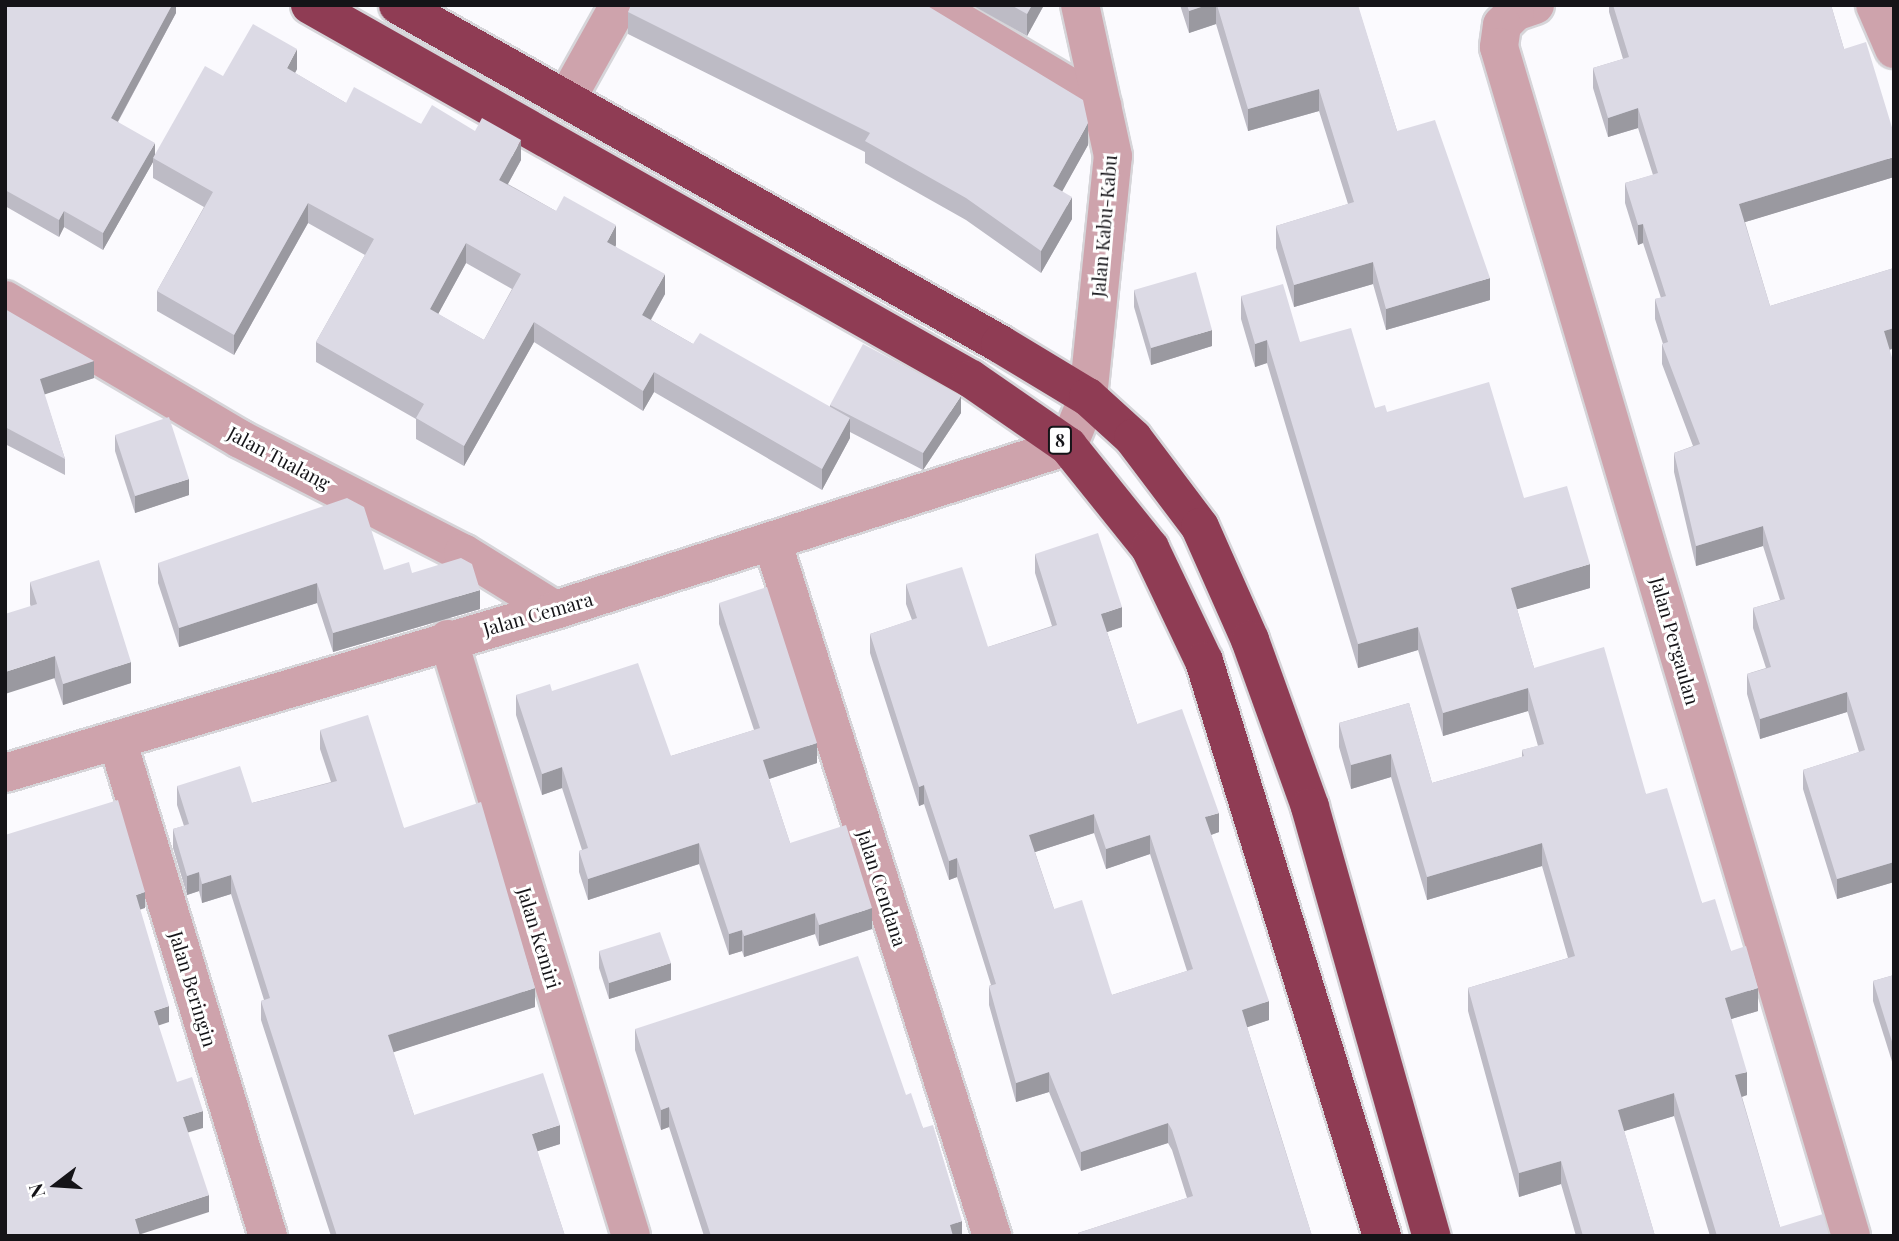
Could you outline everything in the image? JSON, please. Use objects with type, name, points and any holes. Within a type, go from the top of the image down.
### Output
[{"type":"highway","name":"8","points":[[310,5],[971,379],[1068,446],[1150,548],[1203,662],[1382,1236]]},
{"type":"highway","points":[[398,5],[1088,397],[1133,438],[1200,527],[1250,640],[1310,807],[1431,1236]]},
{"type":"street","points":[[566,100],[619,5]]},
{"type":"street","points":[[932,5],[1102,106]]},
{"type":"street","name":"Jalan Kabu-Kabu","points":[[1068,446],[1088,397],[1112,156],[1080,5]]},
{"type":"street","name":"Jalan Pergaulan","points":[[1535,5],[1515,12],[1502,25],[1499,47],[1851,1236]]},
{"type":"street","points":[[1875,5],[1894,49]]},
{"type":"street","name":"Jalan Tualang","points":[[5,300],[240,439],[463,553],[555,610]]},
{"type":"street","name":"Jalan Cemara","points":[[5,774],[118,743],[448,639],[555,610],[1068,446]]},
{"type":"street","name":"Jalan Cendana","points":[[772,541],[992,1236]]},
{"type":"street","name":"Jalan Kemiri","points":[[448,639],[631,1236]]},
{"type":"street","name":"Jalan Beringin","points":[[118,743],[268,1236]]},
{"type":"building","points":[[5,5],[172,5],[111,118],[155,143],[103,233],[64,211],[59,220],[5,190]]},
{"type":"building","points":[[631,5],[926,5],[1083,100],[1088,123],[1053,186],[1072,197],[1041,251],[966,198],[865,141],[870,133],[628,12]]},
{"type":"building","points":[[1011,5],[1032,5],[1027,14]]},
{"type":"building","points":[[1187,5],[1207,5],[1189,11]]},
{"type":"building","points":[[1217,5],[1358,5],[1397,131],[1435,120],[1490,278],[1386,309],[1373,262],[1294,285],[1276,226],[1354,202],[1319,89],[1248,109]]},
{"type":"building","points":[[1613,5],[1831,5],[1844,49],[1866,42],[1894,134],[1894,157],[1739,204],[1770,306],[1894,268],[1894,328],[1884,331],[1894,364],[1894,862],[1837,879],[1803,770],[1865,750],[1847,692],[1760,719],[1747,674],[1771,667],[1753,608],[1785,599],[1763,526],[1696,546],[1674,453],[1700,444],[1662,344],[1668,342],[1655,299],[1666,296],[1643,224],[1638,225],[1625,183],[1658,173],[1638,108],[1608,118],[1593,68],[1629,57]]},
{"type":"building","points":[[253,24],[297,49],[287,68],[346,103],[354,87],[421,124],[432,105],[475,131],[482,118],[521,140],[499,180],[556,211],[564,196],[616,225],[607,242],[665,274],[642,315],[693,344],[700,333],[850,418],[822,469],[654,372],[643,391],[534,322],[464,446],[416,418],[424,404],[316,342],[374,239],[308,203],[234,335],[157,291],[213,192],[153,158],[205,66],[223,76]],"holes":[[[466,243],[521,274],[484,340],[430,309]]]},
{"type":"building","points":[[1196,272],[1212,330],[1151,348],[1134,290]]},
{"type":"building","points":[[1283,284],[1300,342],[1351,328],[1375,408],[1385,405],[1387,412],[1489,382],[1524,498],[1567,486],[1590,564],[1511,588],[1534,668],[1604,647],[1646,794],[1667,788],[1702,903],[1715,899],[1731,951],[1746,946],[1758,988],[1725,998],[1747,1072],[1735,1075],[1780,1227],[1823,1214],[1829,1236],[1717,1236],[1674,1093],[1618,1110],[1655,1236],[1583,1236],[1561,1161],[1519,1173],[1468,988],[1575,956],[1542,843],[1427,877],[1391,754],[1351,765],[1339,723],[1409,703],[1432,783],[1524,756],[1522,750],[1544,744],[1528,688],[1443,713],[1418,627],[1358,644],[1267,340],[1255,344],[1241,296]]},
{"type":"building","points":[[5,309],[94,361],[40,379],[65,459],[5,427]]},
{"type":"building","points":[[863,344],[961,396],[923,453],[830,405]]},
{"type":"building","points":[[169,417],[189,479],[135,496],[115,435]]},
{"type":"building","points":[[347,498],[364,507],[384,570],[409,562],[412,573],[461,558],[472,564],[480,590],[333,633],[317,583],[179,628],[158,563]]},
{"type":"building","points":[[1098,533],[1122,607],[1101,614],[1137,724],[1182,709],[1219,813],[1205,817],[1269,1001],[1242,1010],[1312,1236],[1079,1236],[1078,1233],[1193,1196],[1172,1130],[1168,1123],[1081,1152],[1049,1072],[1016,1083],[989,986],[996,984],[957,858],[949,861],[924,785],[919,787],[870,634],[917,618],[906,584],[962,567],[988,647],[1057,625],[1035,554]],"holes":[[[1094,814],[1106,849],[1150,835],[1193,969],[1112,995],[1082,900],[1054,909],[1029,835]]]},
{"type":"building","points":[[99,560],[131,662],[63,684],[55,656],[5,672],[5,614],[37,604],[30,582]]},
{"type":"building","points":[[767,587],[817,743],[763,760],[790,843],[846,825],[872,908],[819,925],[815,913],[744,936],[742,930],[729,934],[699,843],[588,879],[579,851],[588,848],[562,767],[542,774],[516,695],[550,684],[552,691],[638,663],[671,756],[760,728],[719,603]]},
{"type":"building","points":[[368,715],[404,828],[481,802],[535,988],[388,1035],[414,1115],[543,1073],[560,1125],[532,1134],[565,1236],[337,1236],[261,1001],[270,998],[231,875],[202,884],[199,872],[187,876],[173,829],[189,824],[177,786],[240,766],[252,803],[337,781],[320,730]]},
{"type":"building","points":[[118,800],[145,892],[136,895],[169,1006],[154,1011],[177,1082],[192,1077],[203,1111],[183,1117],[209,1195],[135,1219],[140,1236],[5,1236],[5,835]]},
{"type":"building","points":[[660,932],[671,963],[609,983],[599,951]]},
{"type":"building","points":[[858,956],[906,1095],[911,1093],[923,1128],[933,1125],[962,1221],[950,1225],[953,1236],[711,1236],[669,1107],[661,1110],[635,1029]]},
{"type":"building","points":[[1894,975],[1894,1048],[1873,981]]}]
